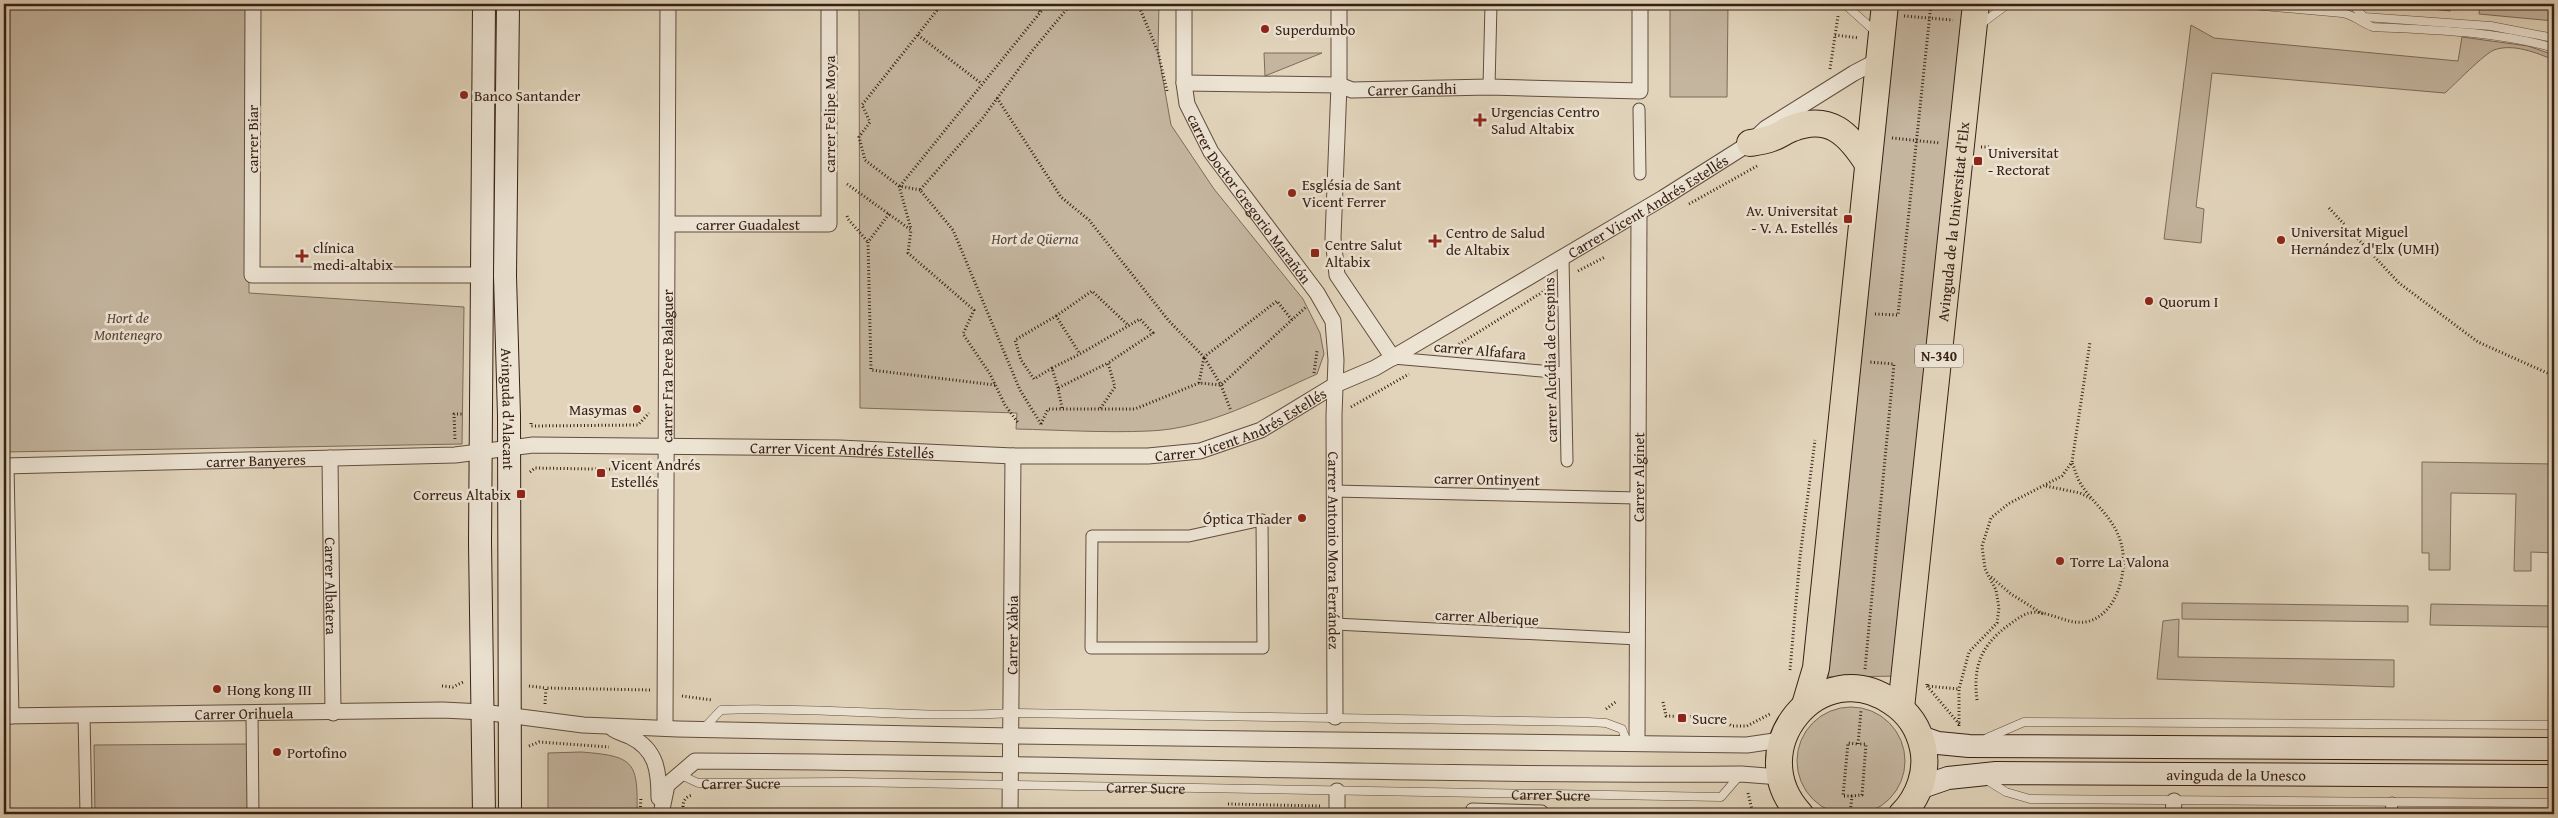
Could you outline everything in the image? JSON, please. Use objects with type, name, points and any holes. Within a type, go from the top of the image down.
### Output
[{"type":"highway","name":"Avinguda de la Universitat d'Elx","points":[[1901,708],[1964,25],[1976,4]]},
{"type":"highway","points":[[1805,705],[1816,668],[1868,164],[1873,45],[1892,10]]},
{"type":"highway","points":[[1754,154],[1772,139],[1792,128],[1824,124],[1838,129],[1851,140],[1868,164]]},
{"type":"highway","points":[[1796,811],[1780,777],[1778,758],[1781,740],[1787,726],[1805,705],[1823,694],[1836,690],[1863,689],[1883,696],[1901,708],[1912,721],[1921,737],[1924,754],[1924,772],[1919,788],[1902,814]]},
{"type":"main road","name":"Avinguda d'Alacant","points":[[484,4],[481,451],[484,814]]},
{"type":"main road","name":"Avinguda d'Alacant","points":[[508,4],[505,276],[509,447],[510,814]]},
{"type":"main road","name":"avinguda de la Unesco","points":[[1921,737],[1938,744],[1964,735],[2554,749]]},
{"type":"main road","name":"avinguda de la Unesco","points":[[1919,788],[1948,778],[2006,773],[2554,776]]},
{"type":"street","name":"carrer Biar","points":[[253,4],[252,275],[482,275]]},
{"type":"street","name":"carrer Fra Pere Balaguer","points":[[665,727],[668,447],[668,4]]},
{"type":"street","name":"carrer Felipe Moya","points":[[829,4],[829,224]]},
{"type":"street","name":"carrer Doctor Gregorio Marañón","points":[[1184,4],[1184,83],[1188,104],[1212,152],[1317,293],[1333,321],[1336,360],[1335,385]]},
{"type":"street","points":[[1339,4],[1339,84],[1333,238],[1337,275],[1393,358]]},
{"type":"street","points":[[1489,87],[1491,4]]},
{"type":"street","name":"Carrer Gandhi","points":[[1184,83],[1339,84],[1352,90],[1489,87],[1640,91],[1640,4]]},
{"type":"street","name":"Carrer Vicent Andrés Estellés","points":[[509,447],[532,445],[839,448],[1014,456],[1148,456],[1200,451],[1261,430],[1335,385],[1393,358],[1639,213],[1754,154],[1766,128],[1854,72],[1873,45]]},
{"type":"street","points":[[1638,109],[1640,174]]},
{"type":"street","name":"Carrer Alginet","points":[[1632,742],[1638,640],[1639,213]]},
{"type":"street","name":"carrer Guadalest","points":[[668,224],[829,224]]},
{"type":"street","name":"carrer Alcúdia de Crespins","points":[[1563,258],[1567,461]]},
{"type":"street","name":"carrer Alfafara","points":[[1393,358],[1565,372]]},
{"type":"street","name":"Carrer Antonio Mora Ferrández","points":[[1335,385],[1335,717]]},
{"type":"street","name":"carrer Banyeres","points":[[5,466],[455,455],[509,447]]},
{"type":"street","name":"Carrer Xàbia","points":[[1010,814],[1014,456]]},
{"type":"street","name":"Carrer Albatera","points":[[330,458],[332,713]]},
{"type":"street","points":[[5,466],[7,716]]},
{"type":"street","name":"carrer Ontinyent","points":[[1334,491],[1638,498]]},
{"type":"street","points":[[1262,520],[1263,648],[1091,648],[1092,536],[1189,536],[1262,520]]},
{"type":"street","name":"carrer Alberique","points":[[1334,624],[1638,640]]},
{"type":"street","name":"Carrer Orihuela","points":[[7,716],[443,710],[510,715]]},
{"type":"street","points":[[252,714],[253,814]]},
{"type":"street","points":[[84,715],[86,814]]},
{"type":"street","points":[[510,715],[609,726],[1010,736],[1632,742],[1747,745],[1781,740]]},
{"type":"street","points":[[609,726],[648,749],[657,765],[660,814]]},
{"type":"street","name":"Carrer Sucre","points":[[679,774],[695,760],[853,761],[1010,766],[1359,772],[1741,774],[1780,777]]},
{"type":"street","points":[[660,814],[667,784],[679,774]]},
{"type":"street","points":[[1337,791],[1337,814]]},
{"type":"street","points":[[1472,814],[1472,809],[1542,813]]},
{"type":"lane","points":[[1850,4],[1849,8],[1862,22],[1873,45]]},
{"type":"lane","points":[[1964,25],[2008,4]]},
{"type":"lane","points":[[2240,4],[2351,14],[2361,23],[2373,27],[2454,32],[2496,37],[2554,48]]},
{"type":"lane","points":[[2352,4],[2364,17],[2491,26],[2554,38]]},
{"type":"lane","points":[[703,729],[721,710],[760,708],[974,716],[1011,714],[1335,717],[1606,723],[1622,729],[1632,742]]},
{"type":"lane","points":[[1964,735],[2024,722],[2554,725]]},
{"type":"lane","name":"Carrer Sucre","points":[[679,774],[698,783],[1010,785],[1721,797],[1741,774]]},
{"type":"lane","points":[[1979,776],[2006,792],[2030,798],[2173,808],[2391,809],[2554,803]]},
{"type":"path","points":[[942,4],[862,105],[870,122],[859,137],[865,160],[899,186],[920,190],[953,230],[1020,390],[1041,424],[1048,408],[1135,409],[1198,383],[1221,385],[1309,304],[1313,313]]},
{"type":"path","points":[[1031,4],[1040,12]]},
{"type":"path","points":[[899,186],[1047,4]]},
{"type":"path","points":[[920,190],[982,119],[1071,4]]},
{"type":"path","points":[[1873,313],[1898,315],[1919,142],[1932,4]]},
{"type":"path","points":[[2472,4],[2472,9]]},
{"type":"path","points":[[1830,69],[1839,10]]},
{"type":"path","points":[[1892,10],[1964,25]]},
{"type":"path","points":[[918,35],[982,84]]},
{"type":"path","points":[[1835,35],[1873,45]]},
{"type":"path","points":[[997,98],[1061,196],[1089,220],[1169,321],[1204,357],[1221,385],[1231,411]]},
{"type":"path","points":[[1884,136],[1919,142],[1943,143]]},
{"type":"path","points":[[1685,206],[1754,154]]},
{"type":"path","points":[[847,176],[847,194]]},
{"type":"path","points":[[847,185],[911,230]]},
{"type":"path","points":[[899,186],[911,230],[908,253],[974,310],[963,334],[995,385],[1005,405],[1019,424]]},
{"type":"path","points":[[2329,208],[2399,283],[2478,342],[2554,376]]},
{"type":"path","points":[[847,211],[848,219],[868,242]]},
{"type":"path","points":[[889,214],[868,242],[871,370],[995,385]]},
{"type":"path","points":[[1348,408],[1432,361],[1564,279],[1605,257]]},
{"type":"path","points":[[1058,388],[1108,363],[1153,333],[1140,320],[1034,379],[1021,360],[1015,340],[1056,316],[1092,291],[1129,326]]},
{"type":"path","points":[[1198,383],[1204,357],[1277,301],[1292,320]]},
{"type":"path","points":[[1056,316],[1080,354]]},
{"type":"path","points":[[1959,724],[1961,700],[1959,689],[1969,652],[1996,623],[1999,608],[1996,590],[1988,574],[1982,546],[1991,518],[2008,504],[2062,476],[2072,462],[2090,342]]},
{"type":"path","points":[[1314,373],[1318,349]]},
{"type":"path","points":[[1864,677],[1894,364],[1869,362]]},
{"type":"path","points":[[1100,409],[1115,387],[1108,363]]},
{"type":"path","points":[[1052,368],[1062,408]]},
{"type":"path","points":[[530,416],[531,426],[638,425],[651,411]]},
{"type":"path","points":[[1790,672],[1800,557],[1815,438]]},
{"type":"path","points":[[1977,700],[1975,685],[1982,653],[1993,637],[2029,613],[2043,614],[2066,621],[2086,622],[2100,616],[2117,593],[2123,577],[2122,544],[2111,518],[2079,481],[2072,462]]},
{"type":"path","points":[[529,473],[535,468],[652,470]]},
{"type":"path","points":[[2045,486],[2071,490],[2094,500]]},
{"type":"path","points":[[1988,574],[2011,594],[2043,614]]},
{"type":"path","points":[[1996,623],[2003,630]]},
{"type":"path","points":[[442,686],[453,687],[460,684],[466,677]]},
{"type":"path","points":[[1924,682],[1959,724],[1964,735]]},
{"type":"path","points":[[545,704],[546,688],[652,690]]},
{"type":"path","points":[[1663,702],[1666,716],[1718,717],[1732,726],[1747,726],[1765,718],[1775,710]]},
{"type":"path","points":[[1858,744],[1861,706],[1867,708]]},
{"type":"path","points":[[539,742],[617,747]]},
{"type":"path","points":[[1848,743],[1858,744],[1866,744],[1862,795],[1843,796],[1848,743]]},
{"type":"path","points":[[640,814],[641,788]]},
{"type":"path","points":[[1733,813],[1753,814],[1748,793]]},
{"type":"path","points":[[1850,814],[1852,796]]},
{"type":"path","points":[[1542,813],[1705,813]]},
{"type":"green space","name":"Hort de Montenegro","points":[[4,4],[249,4],[249,293],[464,307],[462,444],[4,452]]},
{"type":"green space","name":"Hort de Qüerna","points":[[859,4],[1159,4],[1158,52],[1171,125],[1214,189],[1303,299],[1320,333],[1324,354],[1317,374],[1257,402],[1214,418],[1171,429],[1149,431],[1099,432],[1016,429],[1017,413],[860,408]]},
{"type":"green space","points":[[1670,4],[1728,4],[1727,97],[1670,97]]},
{"type":"green space","points":[[1896,4],[1971,4],[1905,676],[1828,677]]},
{"type":"green space","points":[[2424,4],[2455,4],[2450,11],[2423,8]]},
{"type":"green space","points":[[2480,4],[2554,4],[2554,21],[2479,14]]},
{"type":"green space","points":[[2191,25],[2214,38],[2458,61],[2462,37],[2528,46],[2554,55],[2554,60],[2517,48],[2494,50],[2445,93],[2212,73],[2196,207],[2204,209],[2201,243],[2164,239]]},
{"type":"green space","points":[[1264,53],[1322,53],[1265,76]]},
{"type":"green space","points":[[2422,462],[2554,464],[2554,553],[2531,552],[2531,571],[2514,571],[2516,494],[2451,493],[2450,570],[2429,570],[2429,553],[2422,553]]},
{"type":"green space","points":[[2182,603],[2408,606],[2408,622],[2182,619]]},
{"type":"green space","points":[[2431,604],[2554,606],[2554,627],[2430,625]]},
{"type":"green space","points":[[2179,619],[2178,657],[2394,660],[2394,687],[2157,679],[2163,621]]},
{"type":"green space","points":[[1851,707],[1872,711],[1889,723],[1901,740],[1905,761],[1901,782],[1889,799],[1872,811],[1851,815],[1830,811],[1813,799],[1801,782],[1797,761],[1801,740],[1813,723],[1830,711]]},
{"type":"green space","points":[[248,744],[248,814],[95,814],[94,745]]},
{"type":"green space","points":[[581,752],[613,756],[630,765],[636,783],[637,814],[548,814],[548,753]]},
{"type":"place","name":"Superdumbo","points":[[1265,29]]},
{"type":"place","name":"Banco Santander","points":[[464,95]]},
{"type":"place","name":"Urgencias Centro Salud Altabix","points":[[1480,120]]},
{"type":"place","name":"Universitat - Rectorat","points":[[1978,161]]},
{"type":"place","name":"Església de Sant Vicent Ferrer","points":[[1292,193]]},
{"type":"place","name":"Av. Universitat - V. A. Estellés","points":[[1848,219]]},
{"type":"place","name":"Universitat Miguel Hernández d'Elx (UMH)","points":[[2281,240]]},
{"type":"place","name":"Centro de Salud de Altabix","points":[[1435,241]]},
{"type":"place","name":"Centre Salut Altabix","points":[[1315,253]]},
{"type":"place","name":"clínica medi-altabix","points":[[302,256]]},
{"type":"place","name":"Quorum I","points":[[2149,301]]},
{"type":"place","name":"Masymas","points":[[637,409]]},
{"type":"place","name":"Vicent Andrés Estellés","points":[[601,473]]},
{"type":"place","name":"Correus Altabix","points":[[521,494]]},
{"type":"place","name":"Óptica Thader","points":[[1302,518]]},
{"type":"place","name":"Torre La Valona","points":[[2060,561]]},
{"type":"place","name":"Hong kong III","points":[[217,689]]},
{"type":"place","name":"Sucre","points":[[1682,718]]},
{"type":"place","name":"Portofino","points":[[277,752]]}]
